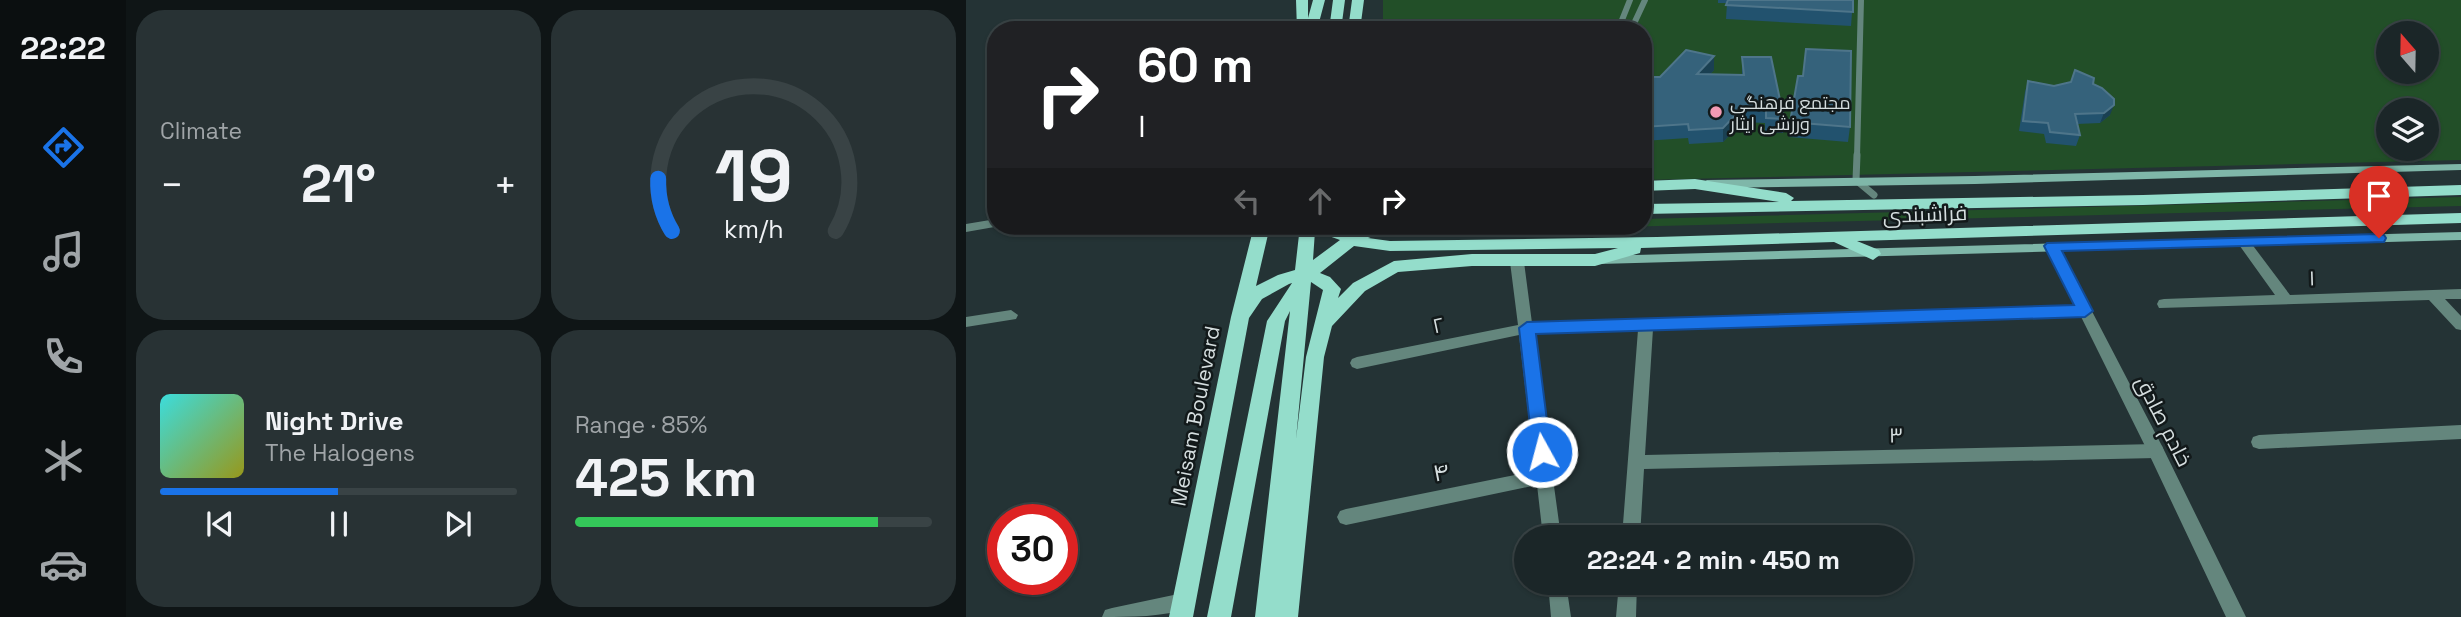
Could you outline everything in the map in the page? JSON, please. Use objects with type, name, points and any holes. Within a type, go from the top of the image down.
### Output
[{"type":"main road","points":[[1302,0],[1303,21]]},
{"type":"main road","points":[[1313,21],[1319,0]]},
{"type":"main road","points":[[1336,21],[1339,0]]},
{"type":"main road","points":[[1355,21],[1358,0]]},
{"type":"main road","name":"فراشبندی","points":[[1695,184],[1975,180],[2461,167]]},
{"type":"main road","points":[[1652,186],[1695,184],[1793,199]]},
{"type":"main road","points":[[1652,209],[2143,200],[2461,190]]},
{"type":"main road","points":[[1652,201],[2039,192],[2143,200]]},
{"type":"main road","name":"فراشبندی","points":[[1342,235],[1363,243],[1390,246],[1657,243],[2461,218]]},
{"type":"main road","name":"Meisam Boulevard","points":[[1182,610],[1240,317],[1260,235]]},
{"type":"main road","points":[[1267,617],[1307,235]]},
{"type":"main road","points":[[1219,617],[1276,321],[1289,296],[1321,261],[1360,235]]},
{"type":"main road","points":[[1364,235],[1390,246]]},
{"type":"main road","name":"فراشبندی","points":[[1595,260],[2461,236]]},
{"type":"main road","points":[[1831,238],[1873,254]]},
{"type":"main road","points":[[1322,326],[1359,287],[1394,267],[1460,261],[1595,260],[1657,243]]},
{"type":"main road","points":[[1240,317],[1254,297],[1270,284],[1300,276],[1316,276],[1332,289],[1315,356],[1286,617]]},
{"type":"street","points":[[966,228],[987,224]]},
{"type":"street","points":[[2243,242],[2286,300]]},
{"type":"street","name":"خادم صادق","points":[[2052,246],[2236,617]]},
{"type":"street","points":[[1517,262],[1551,525]]},
{"type":"street","name":"۱","points":[[2164,304],[2461,294]]},
{"type":"street","points":[[2433,295],[2461,325]]},
{"type":"street","points":[[1527,328],[2085,311]]},
{"type":"street","points":[[966,323],[1012,315]]},
{"type":"street","points":[[1632,525],[1646,324]]},
{"type":"street","name":"۲","points":[[1357,363],[1527,328]]},
{"type":"street","points":[[2259,442],[2461,432]]},
{"type":"street","name":"۳","points":[[1637,461],[2156,451]]},
{"type":"street","name":"۴","points":[[1346,517],[1545,476]]},
{"type":"street","points":[[1558,595],[1561,617]]},
{"type":"street","points":[[1626,617],[1627,595]]},
{"type":"street","points":[[1112,617],[1182,610]]},
{"type":"lane","points":[[1622,21],[1630,0]]},
{"type":"lane","points":[[1635,21],[1645,0]]},
{"type":"lane","points":[[1861,0],[1856,180],[1874,195]]},
{"type":"green space","points":[[1383,0],[2461,0],[2461,160],[2439,161],[2439,98],[2376,98],[2376,161],[2420,161],[1652,180],[1652,21],[1383,21]]},
{"type":"green space","points":[[2461,197],[2461,206],[1652,226],[1652,219]]},
{"type":"building","points":[[1728,0],[1853,0],[1853,12],[1726,5]]},
{"type":"building","points":[[1806,49],[1851,51],[1850,127],[1790,122],[1798,76],[1803,76]]},
{"type":"building","points":[[1686,50],[1714,56],[1697,74],[1744,75],[1742,57],[1771,57],[1784,119],[1766,118],[1766,108],[1743,107],[1723,128],[1689,130],[1688,124],[1652,126],[1652,77],[1660,77]]},
{"type":"building","points":[[2075,70],[2094,78],[2093,84],[2114,99],[2114,105],[2104,113],[2075,114],[2080,135],[2050,132],[2048,123],[2023,121],[2028,81],[2054,86],[2071,82]]},
{"type":"place","name":"مجتمع فرهنگی ورزشی ایثار","points":[[1716,112]]},
{"type":"route","points":[[1542,452],[1527,328],[2085,311],[2052,246],[2379,238]]}]
